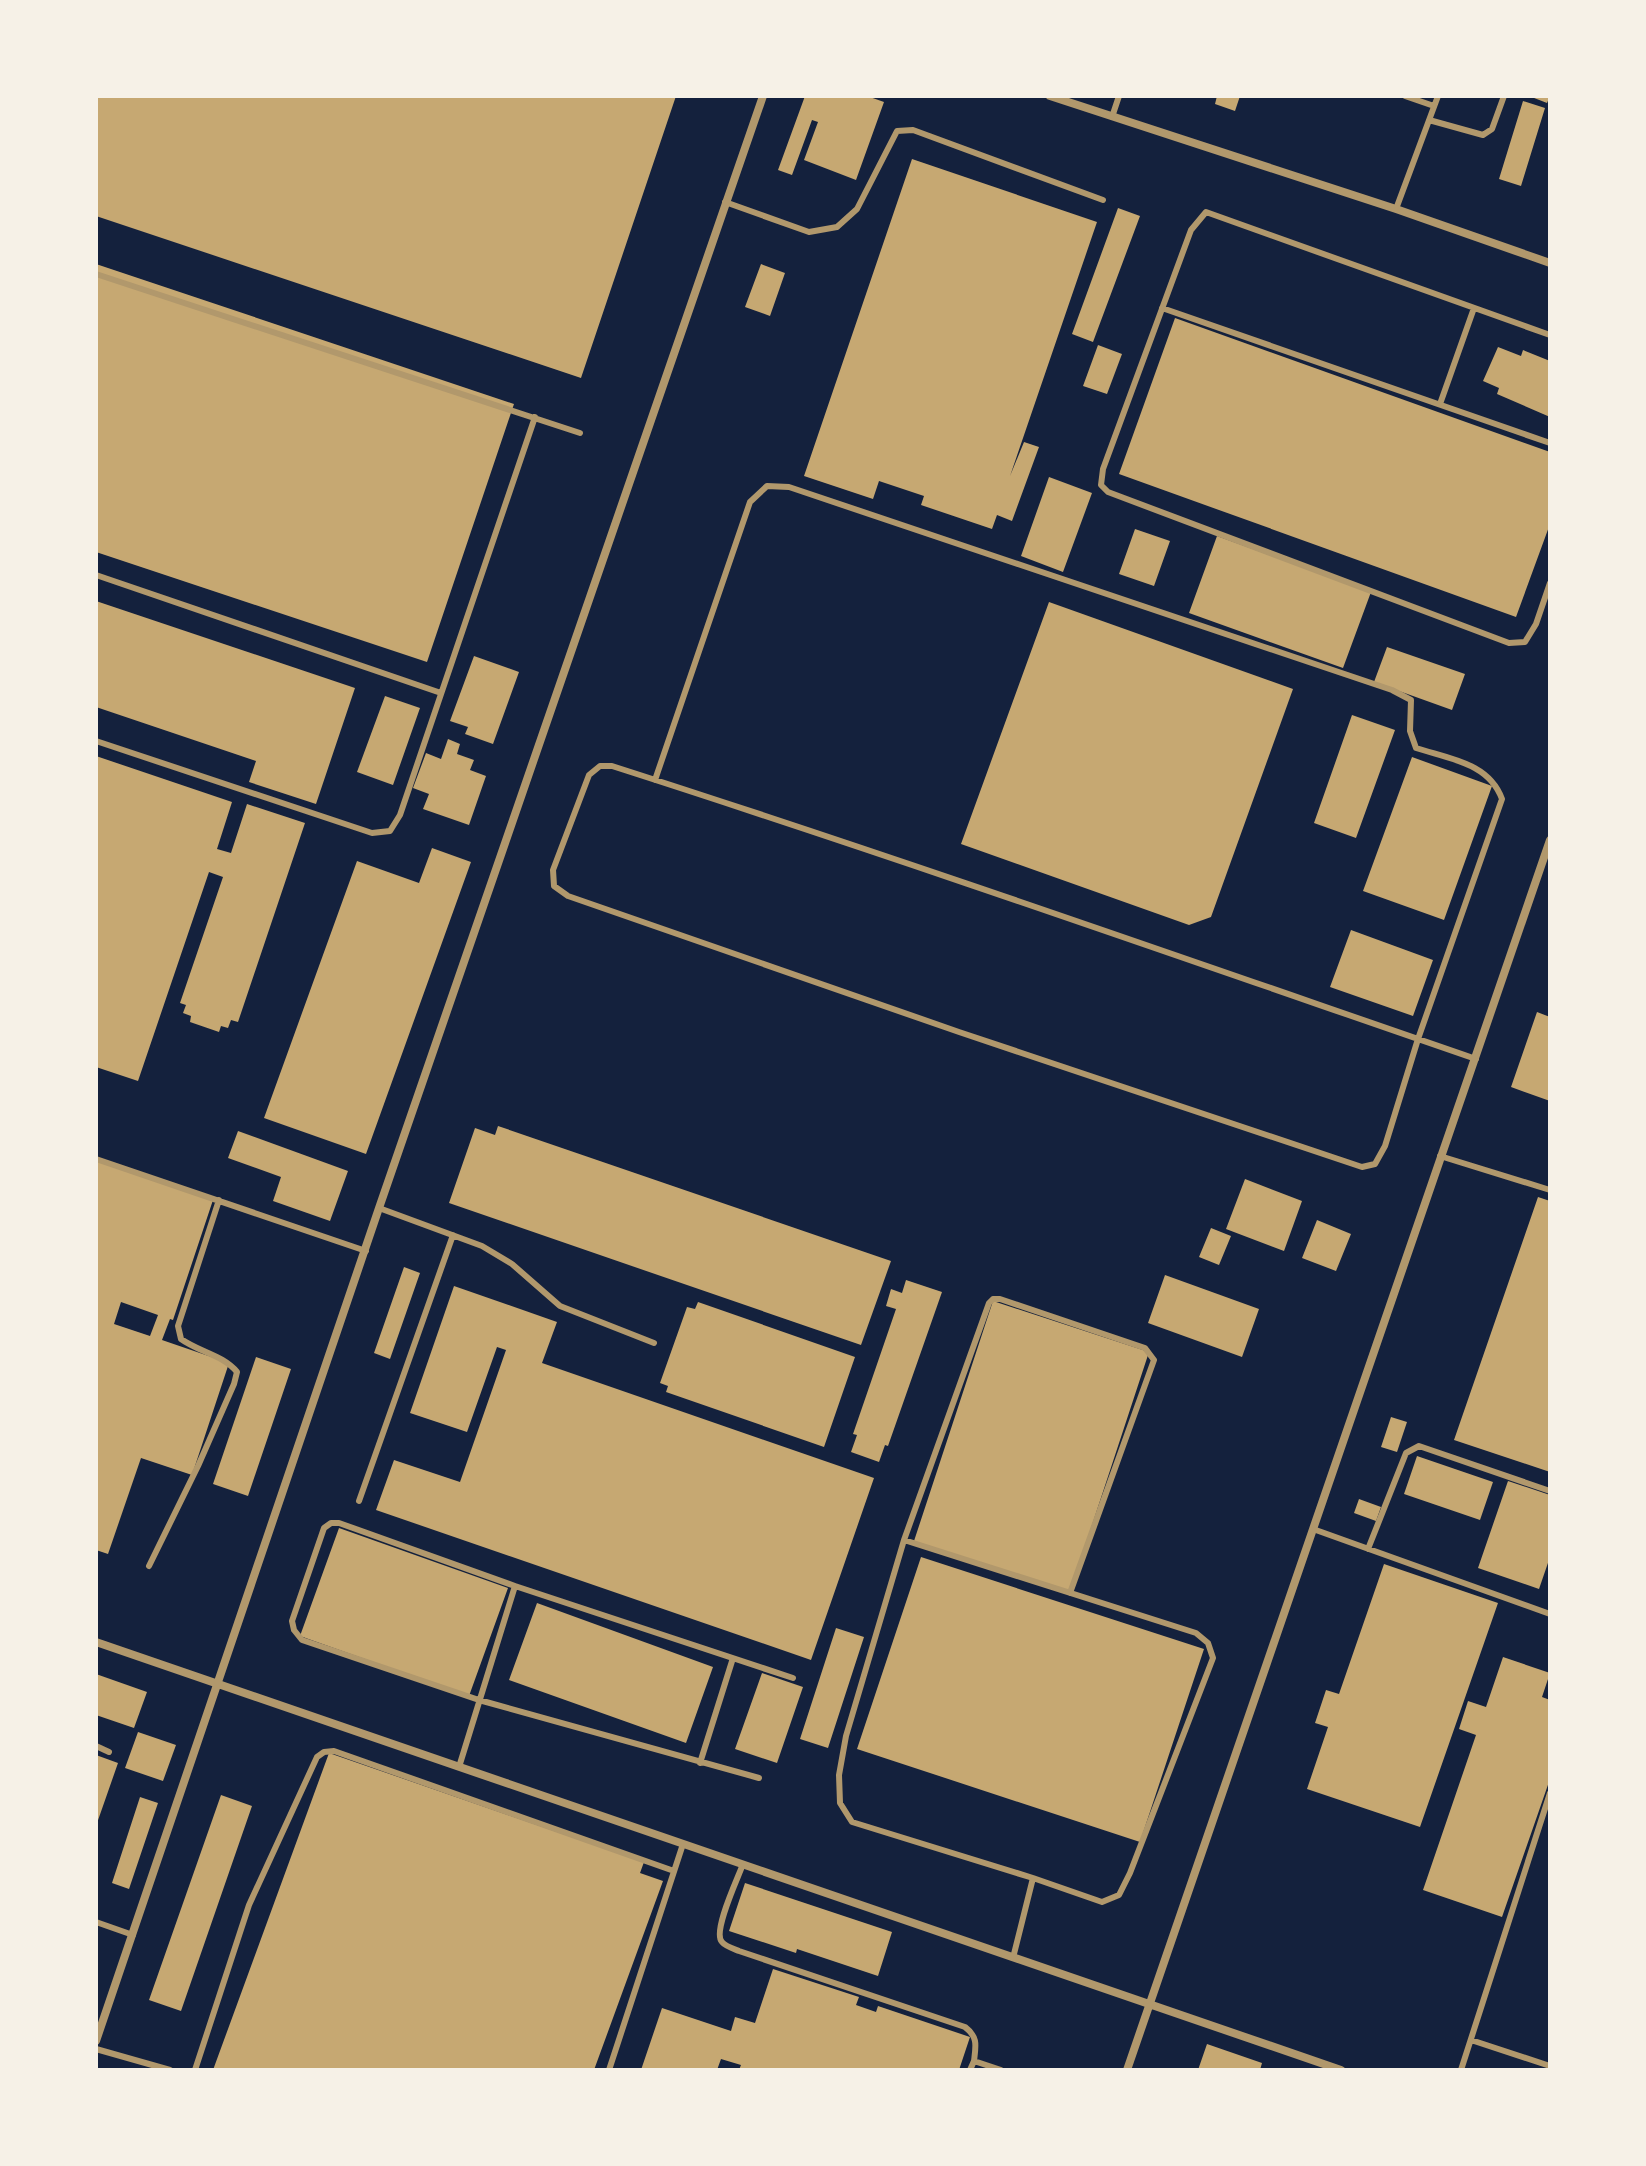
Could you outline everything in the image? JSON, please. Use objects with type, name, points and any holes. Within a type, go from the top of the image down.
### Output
[{"type":"street","points":[[96,2041],[379,1208],[763,96]]},
{"type":"street","points":[[1050,96],[1396,209],[1550,263]]},
{"type":"street","points":[[1127,2070],[1550,840]]},
{"type":"street","points":[[96,1642],[1341,2070]]},
{"type":"lane","points":[[1112,117],[1119,96]]},
{"type":"lane","points":[[1405,96],[1434,106]]},
{"type":"lane","points":[[1396,209],[1438,96]]},
{"type":"lane","points":[[1429,120],[1483,135],[1492,129],[1504,96]]},
{"type":"lane","points":[[725,202],[809,232],[837,227],[857,209],[897,131],[913,130],[1103,200]]},
{"type":"lane","points":[[1550,335],[1206,212],[1191,230],[1103,469],[1101,485],[1108,492],[1509,643],[1525,642],[1536,624],[1550,583]]},
{"type":"lane","points":[[96,274],[580,433]]},
{"type":"lane","points":[[1162,308],[1550,443]]},
{"type":"lane","points":[[1440,404],[1474,308]]},
{"type":"lane","points":[[96,741],[372,833],[390,831],[400,815],[535,417]]},
{"type":"lane","points":[[655,780],[750,502],[767,486],[789,487],[1392,690],[1411,700],[1410,731],[1416,748],[1481,769],[1497,784],[1502,799],[1418,1039],[1385,1146],[1375,1164],[1362,1167],[929,1022],[568,896],[554,886],[553,870],[589,775],[600,766],[612,766],[1261,983],[1418,1039],[1476,1059]]},
{"type":"lane","points":[[96,575],[441,693]]},
{"type":"lane","points":[[1440,1156],[1550,1190]]},
{"type":"lane","points":[[96,1159],[366,1251]]},
{"type":"lane","points":[[149,1566],[198,1466],[237,1372],[229,1362],[181,1339],[178,1326],[219,1200]]},
{"type":"lane","points":[[379,1208],[482,1246],[512,1264],[560,1306],[654,1343]]},
{"type":"lane","points":[[359,1501],[453,1235]]},
{"type":"lane","points":[[904,1540],[1070,1593],[1196,1633],[1208,1643],[1213,1658],[1130,1873],[1119,1895],[1102,1902],[852,1822],[840,1803],[839,1775],[846,1736],[904,1540],[993,1299],[1145,1348],[1154,1360],[1070,1593]]},
{"type":"lane","points":[[1368,1549],[1406,1453],[1419,1446],[1550,1491]]},
{"type":"lane","points":[[759,1778],[479,1700],[302,1640],[294,1630],[292,1621],[297,1603],[324,1528],[331,1523],[339,1523],[515,1586],[793,1678]]},
{"type":"lane","points":[[1313,1529],[1550,1614]]},
{"type":"lane","points":[[459,1767],[515,1586]]},
{"type":"lane","points":[[700,1763],[733,1658]]},
{"type":"lane","points":[[96,1746],[109,1752]]},
{"type":"lane","points":[[195,2070],[249,1905],[317,1757],[324,1752],[334,1751],[674,1871]]},
{"type":"lane","points":[[1461,2070],[1550,1793]]},
{"type":"lane","points":[[609,2070],[683,1844]]},
{"type":"lane","points":[[743,1864],[721,1922],[718,1935],[722,1943],[965,2027],[977,2041],[970,2070]]},
{"type":"lane","points":[[1013,1958],[1033,1878]]},
{"type":"lane","points":[[96,1922],[133,1935]]},
{"type":"lane","points":[[1471,2040],[1550,2066]]},
{"type":"lane","points":[[96,2049],[170,2070]]},
{"type":"lane","points":[[974,2061],[1001,2070]]},
{"type":"building","points":[[96,96],[676,96],[581,378],[96,216]]},
{"type":"building","points":[[805,96],[867,96],[884,102],[856,180],[804,160],[818,122],[812,120],[792,175],[778,170]]},
{"type":"building","points":[[1217,96],[1240,96],[1235,111],[1215,104]]},
{"type":"building","points":[[1529,96],[1550,96],[1547,103]]},
{"type":"building","points":[[1523,101],[1545,108],[1521,186],[1499,179]]},
{"type":"building","points":[[912,159],[1097,222],[1010,476],[1024,442],[1039,447],[1012,521],[997,515],[992,529],[921,505],[924,496],[879,481],[873,499],[804,476]]},
{"type":"building","points":[[1118,208],[1140,216],[1093,342],[1072,334]]},
{"type":"building","points":[[96,264],[514,404],[427,662],[96,552]]},
{"type":"building","points":[[761,264],[785,273],[770,316],[745,307]]},
{"type":"building","points":[[1175,318],[1550,452],[1550,524],[1516,617],[1119,474]]},
{"type":"building","points":[[1098,345],[1122,354],[1107,394],[1083,386]]},
{"type":"building","points":[[1498,347],[1521,356],[1523,350],[1550,361],[1550,417],[1497,394],[1499,388],[1483,381]]},
{"type":"building","points":[[1049,477],[1092,493],[1063,572],[1021,556]]},
{"type":"building","points":[[1135,529],[1170,541],[1154,586],[1119,574]]},
{"type":"building","points":[[1217,536],[1371,592],[1343,668],[1189,613]]},
{"type":"building","points":[[96,601],[355,688],[316,804],[249,782],[256,761],[96,707]]},
{"type":"building","points":[[1049,602],[1293,689],[1211,917],[1189,925],[961,844]]},
{"type":"building","points":[[1387,647],[1465,674],[1452,710],[1374,682]]},
{"type":"building","points":[[474,656],[519,672],[493,744],[465,734],[468,727],[450,721]]},
{"type":"building","points":[[385,696],[420,708],[393,785],[357,772]]},
{"type":"building","points":[[1352,715],[1395,730],[1356,838],[1314,823]]},
{"type":"building","points":[[448,739],[460,744],[457,754],[474,760],[470,770],[486,776],[469,825],[423,809],[429,794],[413,788],[426,753],[441,759]]},
{"type":"building","points":[[96,756],[232,802],[217,849],[231,853],[247,804],[305,823],[238,1022],[231,1020],[228,1028],[221,1026],[219,1032],[190,1022],[191,1016],[183,1013],[186,1005],[180,1003],[223,877],[209,872],[138,1081],[96,1067]]},
{"type":"building","points":[[1412,757],[1492,786],[1444,920],[1363,891]]},
{"type":"building","points":[[432,848],[471,862],[366,1154],[264,1118],[357,861],[419,883]]},
{"type":"building","points":[[1351,930],[1433,960],[1413,1016],[1330,987]]},
{"type":"building","points":[[1537,1012],[1550,1017],[1550,1101],[1511,1087]]},
{"type":"building","points":[[498,1126],[891,1261],[861,1345],[449,1203],[475,1128],[495,1135]]},
{"type":"building","points":[[238,1131],[348,1171],[330,1221],[273,1201],[281,1177],[228,1158]]},
{"type":"building","points":[[96,1160],[213,1200],[173,1320],[170,1319],[162,1340],[229,1363],[192,1475],[141,1458],[108,1554],[96,1550]],"holes":[[[121,1302],[158,1315],[150,1336],[114,1324]]]},
{"type":"building","points":[[1245,1179],[1302,1201],[1284,1251],[1226,1229]]},
{"type":"building","points":[[1538,1197],[1550,1201],[1550,1472],[1454,1440]]},
{"type":"building","points":[[1317,1220],[1351,1234],[1336,1271],[1302,1258]]},
{"type":"building","points":[[1211,1228],[1231,1236],[1219,1265],[1199,1257]]},
{"type":"building","points":[[404,1267],[420,1273],[390,1359],[374,1353]]},
{"type":"building","points":[[1165,1275],[1259,1309],[1242,1357],[1148,1323]]},
{"type":"building","points":[[906,1280],[942,1292],[888,1446],[885,1445],[879,1462],[851,1452],[857,1435],[853,1434],[896,1309],[886,1306],[891,1289],[902,1293]]},
{"type":"building","points":[[454,1286],[557,1322],[542,1363],[874,1478],[811,1660],[376,1510],[394,1460],[460,1482],[506,1350],[497,1347],[467,1432],[410,1413]]},
{"type":"building","points":[[993,1301],[1149,1352],[1070,1592],[914,1541]]},
{"type":"building","points":[[698,1302],[855,1357],[824,1447],[666,1392],[668,1386],[660,1383],[687,1307],[695,1309]]},
{"type":"building","points":[[256,1357],[291,1369],[248,1496],[213,1484]]},
{"type":"building","points":[[1391,1417],[1407,1422],[1397,1452],[1381,1447]]},
{"type":"building","points":[[1417,1456],[1493,1482],[1480,1520],[1404,1494]]},
{"type":"building","points":[[1508,1481],[1550,1495],[1550,1557],[1539,1589],[1478,1568]]},
{"type":"building","points":[[1359,1499],[1381,1507],[1376,1521],[1354,1513]]},
{"type":"building","points":[[339,1528],[508,1588],[469,1696],[300,1636]]},
{"type":"building","points":[[921,1557],[1204,1649],[1140,1842],[857,1749]]},
{"type":"building","points":[[1384,1564],[1498,1603],[1420,1827],[1307,1789],[1328,1727],[1315,1723],[1326,1690],[1339,1694]]},
{"type":"building","points":[[537,1603],[713,1667],[686,1743],[509,1680]]},
{"type":"building","points":[[836,1628],[864,1637],[828,1748],[800,1739]]},
{"type":"building","points":[[1503,1657],[1550,1673],[1542,1697],[1550,1700],[1550,1779],[1502,1917],[1423,1890],[1476,1735],[1459,1729],[1468,1701],[1486,1707]]},
{"type":"building","points":[[762,1673],[803,1687],[777,1763],[735,1749]]},
{"type":"building","points":[[96,1674],[147,1692],[134,1728],[96,1715]]},
{"type":"building","points":[[138,1732],[176,1745],[163,1781],[125,1768]]},
{"type":"building","points":[[329,1753],[644,1862],[640,1873],[663,1881],[594,2070],[213,2070]]},
{"type":"building","points":[[96,1755],[118,1763],[96,1826]]},
{"type":"building","points":[[221,1795],[252,1806],[181,2011],[149,2000]]},
{"type":"building","points":[[140,1797],[158,1803],[129,1889],[112,1883]]},
{"type":"building","points":[[745,1883],[892,1932],[878,1976],[797,1949],[796,1953],[729,1931]]},
{"type":"building","points":[[773,1969],[859,1997],[856,2005],[876,2012],[878,2006],[970,2037],[959,2070],[739,2070],[741,2065],[721,2059],[717,2070],[641,2070],[662,2008],[731,2031],[735,2017],[755,2023]]},
{"type":"building","points":[[1207,2044],[1262,2063],[1260,2070],[1198,2070]]}]
